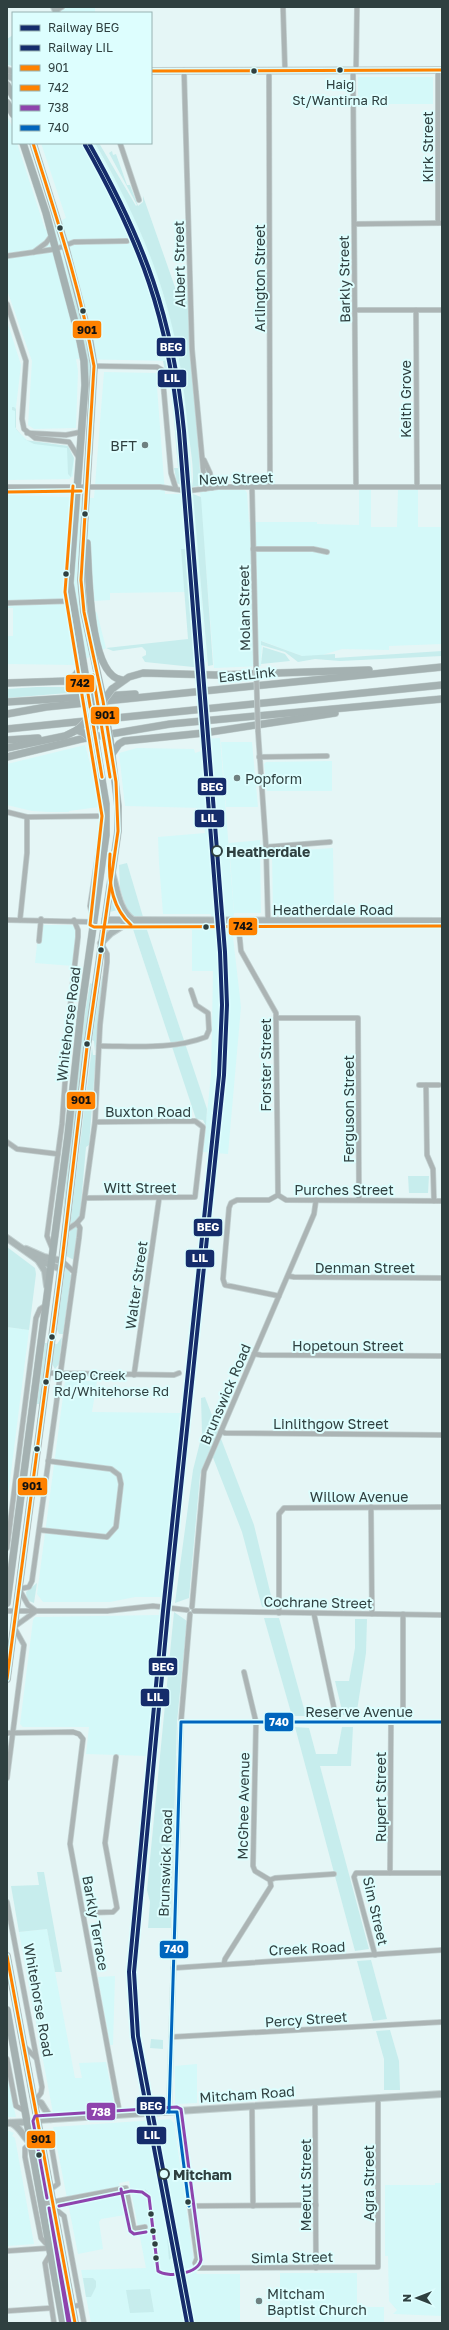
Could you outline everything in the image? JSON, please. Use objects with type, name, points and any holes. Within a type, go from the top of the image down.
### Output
[{"type":"highway","points":[[7,85],[12,94]]},
{"type":"highway","points":[[7,103],[12,112]]},
{"type":"highway","points":[[23,144],[52,234],[84,361],[78,486],[70,575],[72,601],[83,664],[95,692]]},
{"type":"highway","points":[[33,144],[65,245],[89,337],[94,366],[94,389],[86,486],[81,580],[83,601],[100,680],[95,692]]},
{"type":"highway","points":[[65,245],[62,254],[67,278],[66,288]]},
{"type":"highway","points":[[78,486],[82,483],[84,478],[90,406],[94,389]]},
{"type":"highway","points":[[84,527],[87,543],[90,608],[103,661],[112,678],[122,680]]},
{"type":"highway","points":[[67,681],[78,673],[83,664]]},
{"type":"highway","name":"EastLink","points":[[7,714],[46,707],[442,667]]},
{"type":"highway","points":[[94,730],[103,704],[112,689],[122,680],[143,673],[215,675],[330,670],[401,670]]},
{"type":"highway","points":[[7,683],[67,681],[95,692]]},
{"type":"highway","points":[[7,702],[269,685]]},
{"type":"highway","points":[[7,729],[442,685]]},
{"type":"highway","name":"Whitehorse Road","points":[[7,1679],[65,1231],[103,957],[101,943],[119,820],[116,782],[106,714],[103,704],[95,692]]},
{"type":"highway","name":"Whitehorse Road","points":[[7,1599],[48,1294],[106,828],[107,816],[91,713],[95,692]]},
{"type":"highway","points":[[7,757],[96,736],[170,724],[442,699]]},
{"type":"highway","points":[[112,754],[119,744],[124,741],[204,733],[378,705]]},
{"type":"highway","points":[[7,740],[65,736],[86,722],[91,713]]},
{"type":"highway","points":[[76,730],[84,733],[96,743]]},
{"type":"highway","points":[[7,748],[50,738]]},
{"type":"highway","points":[[94,922],[105,920]]},
{"type":"highway","points":[[90,955],[103,957]]},
{"type":"highway","name":"Whitehorse Road","points":[[7,1956],[75,2323]]},
{"type":"highway","points":[[7,2010],[64,2323]]},
{"type":"highway","name":"Mitcham Road","points":[[27,2122],[38,2120]]},
{"type":"main road","points":[[152,71],[440,70]]},
{"type":"main road","points":[[101,943],[111,933],[132,921],[123,909],[112,872]]},
{"type":"main road","name":"Heatherdale Road","points":[[105,920],[442,921]]},
{"type":"main road","points":[[7,1238],[38,1260],[45,1271],[48,1294]]},
{"type":"main road","points":[[16,1244],[61,1268]]},
{"type":"main road","points":[[38,1260],[52,1262],[62,1261]]},
{"type":"main road","name":"Mitcham Road","points":[[38,2120],[442,2094]]},
{"type":"main road","points":[[34,2101],[40,2104],[51,2120]]},
{"type":"main road","name":"Mitcham Road","points":[[9,2123],[27,2122]]},
{"type":"main road","points":[[9,2123],[17,2126],[25,2139],[31,2143]]},
{"type":"street","points":[[283,7],[284,70]]},
{"type":"street","name":"Barkly Street","points":[[356,487],[355,70],[357,7]]},
{"type":"street","name":"Albert Street","points":[[184,70],[192,349],[205,489]]},
{"type":"street","name":"Arlington Street","points":[[269,70],[270,487]]},
{"type":"street","name":"Kirk Street","points":[[440,70],[440,223]]},
{"type":"street","points":[[120,144],[139,200]]},
{"type":"street","points":[[355,224],[440,223]]},
{"type":"street","points":[[33,253],[46,243],[52,234]]},
{"type":"street","points":[[7,256],[56,249],[77,242],[126,241]]},
{"type":"street","points":[[7,304],[26,361],[22,423],[27,433],[35,438],[69,442],[79,459]]},
{"type":"street","points":[[356,310],[442,310]]},
{"type":"street","name":"Keith Grove","points":[[416,310],[417,487]]},
{"type":"street","points":[[94,366],[157,367],[162,370],[171,473],[176,489]]},
{"type":"street","points":[[27,433],[66,435],[81,432]]},
{"type":"street","name":"Albert Street","points":[[202,457],[210,472],[212,488]]},
{"type":"street","points":[[168,488],[171,473]]},
{"type":"street","name":"New Street","points":[[7,487],[86,486],[168,488],[187,491],[212,488],[252,487],[442,487]]},
{"type":"street","name":"Molan Street","points":[[252,487],[258,731],[266,847],[268,921]]},
{"type":"street","points":[[253,549],[314,549],[327,552]]},
{"type":"street","points":[[7,603],[72,601]]},
{"type":"street","points":[[259,757],[327,756]]},
{"type":"street","points":[[7,812],[27,817],[107,816]]},
{"type":"street","points":[[20,920],[27,852],[27,817]]},
{"type":"street","points":[[266,847],[330,842]]},
{"type":"street","points":[[39,941],[40,919]]},
{"type":"street","points":[[7,920],[40,919],[94,922]]},
{"type":"street","name":"Whitehorse Road","points":[[53,1249],[47,1236],[65,1097],[71,998],[78,937],[78,930],[74,920]]},
{"type":"street","name":"Forster Street","points":[[238,921],[241,951],[275,1009],[276,1188],[278,1195]]},
{"type":"street","name":"Whitehorse Road","points":[[19,1589],[25,1588],[32,1584],[80,1228],[77,1223],[82,1217],[85,1198],[95,1122],[103,957]]},
{"type":"street","points":[[99,1046],[164,1046],[181,1044],[206,1037],[209,1030],[208,1014],[196,1005],[191,990]]},
{"type":"street","name":"Ferguson Street","points":[[276,1018],[358,1018],[359,1200]]},
{"type":"street","points":[[419,1085],[439,1085]]},
{"type":"street","points":[[426,1085],[427,1155],[434,1169],[434,1201]]},
{"type":"street","name":"Buxton Road","points":[[95,1122],[195,1120],[201,1123],[203,1127],[195,1197]]},
{"type":"street","points":[[7,1142],[17,1149],[58,1154]]},
{"type":"street","name":"Purches Street","points":[[279,1296],[225,1285],[223,1279],[229,1208],[231,1203],[237,1200],[269,1200],[278,1195],[286,1200],[442,1201]]},
{"type":"street","name":"Witt Street","points":[[85,1198],[159,1199],[195,1197]]},
{"type":"street","name":"Walter Street","points":[[134,1375],[159,1199]]},
{"type":"street","name":"Brunswick Road","points":[[169,2112],[181,1722],[204,1471],[314,1214],[316,1200]]},
{"type":"street","points":[[65,1231],[77,1223]]},
{"type":"street","points":[[62,1261],[74,1272]]},
{"type":"street","name":"Denman Street","points":[[288,1276],[294,1278],[442,1278]]},
{"type":"street","name":"Whitehorse Road","points":[[7,1548],[36,1318],[40,1309],[46,1305]]},
{"type":"street","name":"Hopetoun Street","points":[[254,1354],[442,1356]]},
{"type":"street","points":[[47,1373],[60,1375],[174,1375],[179,1373]]},
{"type":"street","name":"Linlithgow Street","points":[[221,1431],[225,1433],[442,1434]]},
{"type":"street","points":[[40,1530],[105,1538],[115,1530],[118,1512],[121,1479],[116,1471],[48,1461]]},
{"type":"street","points":[[371,1507],[372,1614]]},
{"type":"street","name":"Willow Avenue","points":[[279,1613],[279,1514],[284,1508],[442,1507]]},
{"type":"street","points":[[7,1778],[24,1645],[14,1627],[36,1611],[28,1606],[19,1589]]},
{"type":"street","name":"Cochrane Street","points":[[7,1611],[107,1611],[153,1606],[191,1611],[442,1615]]},
{"type":"street","points":[[314,1614],[337,1722]]},
{"type":"street","points":[[403,1614],[403,1722]]},
{"type":"street","points":[[244,1672],[256,1722]]},
{"type":"street","name":"Reserve Avenue","points":[[181,1722],[442,1722]]},
{"type":"street","name":"McGhee Avenue","points":[[256,1722],[253,1866],[255,1871],[270,1880]]},
{"type":"street","name":"Rupert Street","points":[[390,1873],[391,1722]]},
{"type":"street","points":[[7,1733],[13,1732]]},
{"type":"street","name":"Barkly Terrace","points":[[13,1732],[73,1732],[80,1735],[84,1744],[70,1844],[120,2115]]},
{"type":"street","points":[[83,1913],[113,1912],[117,1908],[105,1844],[116,1757]]},
{"type":"street","name":"Sim Street","points":[[375,1955],[354,1877],[356,1873],[390,1873]]},
{"type":"street","points":[[390,1873],[442,1873]]},
{"type":"street","points":[[224,1964],[225,1959],[271,1886],[270,1880],[275,1878],[334,1874]]},
{"type":"street","name":"Whitehorse Road","points":[[7,1902],[42,2090],[34,2101]]},
{"type":"street","name":"Creek Road","points":[[173,1968],[442,1950]]},
{"type":"street","name":"Percy Street","points":[[171,2037],[442,2022]]},
{"type":"street","points":[[24,2046],[36,2058]]},
{"type":"street","points":[[16,2057],[7,2058],[16,2106],[25,2111]]},
{"type":"street","name":"Agra Street","points":[[378,2098],[378,2267]]},
{"type":"street","name":"Meerut Street","points":[[315,2102],[316,2268]]},
{"type":"street","points":[[252,2106],[253,2206]]},
{"type":"street","points":[[177,2112],[196,2253],[201,2267],[205,2269]]},
{"type":"street","points":[[31,2143],[24,2150],[41,2238],[50,2250]]},
{"type":"street","points":[[31,2184],[36,2172]]},
{"type":"street","points":[[42,2204],[54,2205],[126,2188],[134,2229],[145,2227]]},
{"type":"street","name":"Whitehorse Road","points":[[54,2205],[64,2216],[84,2323]]},
{"type":"street","points":[[189,2206],[316,2205]]},
{"type":"street","points":[[7,2251],[50,2250]]},
{"type":"street","points":[[50,2250],[45,2264],[54,2323]]},
{"type":"street","points":[[196,2253],[195,2263],[198,2269],[205,2269]]},
{"type":"street","name":"Simla Street","points":[[205,2269],[378,2267]]},
{"type":"street","points":[[61,2309],[80,2305]]},
{"type":"street","points":[[7,2311],[51,2308]]},
{"type":"shaded area","points":[[60,7],[95,7],[95,12],[62,12]]},
{"type":"shaded area","points":[[12,36],[12,66],[7,65],[7,39]]},
{"type":"shaded area","points":[[358,77],[433,77],[433,104],[358,104]]},
{"type":"shaded area","points":[[7,115],[12,127],[12,144],[17,144],[45,229],[66,218],[41,144],[96,144],[128,203],[155,266],[176,337],[187,410],[192,486],[186,486],[173,362],[157,294],[135,234],[95,158],[144,265],[160,313],[171,361],[76,359],[78,371],[76,428],[34,429],[28,425],[32,361],[7,290]]},
{"type":"shaded area","points":[[96,144],[100,144],[136,206],[137,205],[109,153],[112,151],[113,155],[116,154],[127,185],[130,185],[138,206],[143,202],[143,196],[176,290],[187,285],[201,486],[192,487],[193,467],[184,389],[178,351],[169,315],[147,247],[115,179]]},
{"type":"shaded area","points":[[89,147],[135,234],[157,294],[173,362],[187,488],[177,483],[174,468],[178,468],[170,372],[165,371],[163,361],[170,360],[156,301],[145,266],[133,236]]},
{"type":"shaded area","points":[[67,272],[89,349],[91,371],[88,406],[86,353]]},
{"type":"shaded area","points":[[7,321],[21,365],[16,407],[16,429],[28,441],[68,446],[74,460],[73,476],[69,479],[7,480]]},
{"type":"shaded area","points":[[104,372],[156,373],[165,494],[182,494],[188,549],[181,550],[185,592],[110,593],[110,600],[94,601],[95,611],[97,613],[106,648],[75,665],[7,664],[7,636],[13,636],[13,608],[7,608],[7,495],[94,498]]},
{"type":"shaded area","points":[[12,407],[16,409],[16,428],[15,411],[12,410]]},
{"type":"shaded area","points":[[26,440],[68,446],[74,458],[71,477],[68,474],[67,448],[34,444]]},
{"type":"shaded area","points":[[245,490],[247,493],[249,522],[317,522],[317,524],[359,525],[359,490],[371,490],[371,527],[397,527],[398,490],[418,490],[418,527],[442,527],[442,644],[389,646],[389,650],[342,649],[319,656],[302,656],[262,641],[261,666],[214,668],[200,492]]},
{"type":"shaded area","points":[[182,494],[187,494],[200,662],[198,663],[198,667],[145,662],[142,657],[146,655],[146,651],[142,647],[113,651],[106,648],[188,639],[181,549],[188,549]]},
{"type":"shaded area","points":[[193,494],[201,497],[213,665],[208,666]]},
{"type":"shaded area","points":[[194,496],[207,662],[200,662],[187,497]]},
{"type":"shaded area","points":[[261,641],[302,656],[335,654],[335,658],[442,651],[442,656],[340,661],[315,659],[298,662],[285,652],[261,645]]},
{"type":"shaded area","points":[[263,647],[285,654],[290,661],[261,664]]},
{"type":"shaded area","points":[[66,687],[80,692],[7,698],[7,689]]},
{"type":"shaded area","points":[[220,738],[234,913],[232,928],[241,1007],[228,1154],[203,1152],[211,1075],[213,971],[192,971],[192,928],[212,928],[211,914],[163,914],[159,863],[158,837],[205,833],[202,808],[125,806],[119,753],[137,748],[194,749],[195,753],[201,751],[201,740]]},
{"type":"shaded area","points":[[221,742],[252,742],[258,807],[226,807]]},
{"type":"shaded area","points":[[85,745],[99,796],[99,807],[69,812],[49,812],[32,811],[7,805],[7,764]]},
{"type":"shaded area","points":[[332,761],[332,791],[267,791],[264,764],[266,762]]},
{"type":"shaded area","points":[[260,840],[261,913],[234,913],[229,843]]},
{"type":"shaded area","points":[[333,848],[334,913],[273,913],[272,854],[274,852]]},
{"type":"shaded area","points":[[127,863],[146,927],[207,1109],[206,1126],[203,1120],[196,1119],[120,888],[119,865]]},
{"type":"shaded area","points":[[114,892],[121,909],[110,912]]},
{"type":"shaded area","points":[[39,925],[72,925],[77,930],[73,966],[35,963]]},
{"type":"shaded area","points":[[102,976],[104,976],[95,1052],[94,1041],[92,1040]]},
{"type":"shaded area","points":[[90,983],[92,984],[67,1193],[62,1219],[84,1019]]},
{"type":"shaded area","points":[[92,1047],[93,1055],[96,1055],[89,1145],[86,1147],[80,1215],[78,1220],[70,1226]]},
{"type":"shaded area","points":[[408,1176],[429,1176],[428,1193],[409,1193]]},
{"type":"shaded area","points":[[77,1225],[78,1229],[74,1260],[66,1256],[70,1231]]},
{"type":"shaded area","points":[[7,1247],[35,1268],[36,1274],[29,1330],[7,1327]]},
{"type":"shaded area","points":[[65,1268],[69,1270],[71,1276],[63,1334],[59,1334],[57,1329]]},
{"type":"shaded area","points":[[7,1327],[29,1330],[7,1504]]},
{"type":"shaded area","points":[[62,1337],[59,1364],[55,1369],[52,1364],[54,1344],[57,1344]]},
{"type":"shaded area","points":[[45,1343],[48,1343],[40,1404],[37,1404]]},
{"type":"shaded area","points":[[65,1381],[97,1381],[92,1412],[180,1413],[163,1597],[135,1597],[110,1602],[43,1602],[37,1594]]},
{"type":"shaded area","points":[[205,1397],[254,1525],[274,1608],[262,1607],[242,1532],[210,1450],[200,1475],[189,1598],[175,1603],[193,1470],[202,1434],[201,1398]]},
{"type":"shaded area","points":[[37,1583],[34,1603],[27,1600],[26,1592]]},
{"type":"shaded area","points":[[174,1612],[187,1621],[177,1722],[171,1928],[148,1928],[150,1902],[147,1890]]},
{"type":"shaded area","points":[[160,1615],[147,1756],[86,1754],[89,1727],[23,1727],[20,1724],[33,1620],[35,1617]]},
{"type":"shaded area","points":[[264,1618],[279,1618],[306,1716],[292,1716]]},
{"type":"shaded area","points":[[355,1619],[367,1619],[366,1653],[356,1717],[343,1715],[335,1681],[349,1681],[355,1648]]},
{"type":"shaded area","points":[[295,1727],[309,1728],[316,1754],[337,1754],[342,1727],[353,1727],[351,1766],[320,1766],[369,1949],[355,1951]]},
{"type":"shaded area","points":[[37,1872],[44,1872],[62,1972],[55,1972],[47,1929],[19,1932],[11,1886],[39,1885]]},
{"type":"shaded area","points":[[47,1929],[75,2078],[82,2078],[79,2063],[106,2062],[115,2108],[53,2113],[19,1932]]},
{"type":"shaded area","points":[[371,1960],[387,2019],[373,2021],[357,1961]]},
{"type":"shaded area","points":[[115,1976],[113,2045],[110,2045],[98,1977]]},
{"type":"shaded area","points":[[390,2030],[399,2061],[400,2090],[384,2090],[384,2059],[376,2031]]},
{"type":"shaded area","points":[[151,2039],[163,2040],[163,2049],[150,2048]]},
{"type":"shaded area","points":[[197,2064],[197,2103],[175,2104],[175,2066]]},
{"type":"shaded area","points":[[7,2076],[16,2117],[7,2117]]},
{"type":"shaded area","points":[[170,2119],[174,2123],[197,2274],[240,2274],[240,2323],[91,2323],[81,2270],[146,2268],[129,2181],[119,2183],[125,2215],[101,2219],[99,2222],[103,2249],[78,2254],[53,2127]]},
{"type":"shaded area","points":[[7,2130],[14,2133],[12,2136],[15,2138],[34,2244],[7,2246]]},
{"type":"shaded area","points":[[435,2183],[442,2183],[442,2316],[393,2314],[397,2310],[389,2301],[388,2256],[385,2256],[385,2185],[435,2185]]},
{"type":"shaded area","points":[[145,2189],[150,2194],[156,2253]]},
{"type":"shaded area","points":[[165,2213],[176,2261],[171,2258],[169,2260]]},
{"type":"shaded area","points":[[280,2273],[357,2273],[357,2307],[384,2307],[384,2323],[280,2323]]},
{"type":"shaded area","points":[[83,2278],[93,2278],[96,2281],[96,2287],[91,2297],[86,2297]]},
{"type":"shaded area","points":[[150,2289],[154,2312],[130,2313],[126,2290]]},
{"type":"rail line","name":"BEG","points":[[90,144],[126,214],[141,248],[153,281],[164,316],[179,390],[184,431],[225,952],[227,1005],[224,1075],[168,1612],[134,1972],[138,2036],[192,2323]]},
{"type":"rail line","name":"LIL","points":[[85,145],[105,181],[136,249],[149,283],[168,353],[179,431],[220,952],[222,1005],[219,1075],[163,1611],[129,1972],[133,2037],[187,2323]]},
{"type":"transit line","name":"901","points":[[152,71],[442,70]]},
{"type":"transit line","name":"901","points":[[7,1679],[62,1261],[87,1047],[118,831],[116,782],[103,701],[84,612],[81,580],[94,366],[89,338],[75,281],[33,144]]},
{"type":"transit line","name":"742","points":[[73,486],[65,592],[102,816],[90,925],[94,927],[442,926]]},
{"type":"transit line","name":"742","points":[[7,492],[81,491]]},
{"type":"transit line","name":"742","points":[[93,675],[110,777]]},
{"type":"transit line","name":"901","points":[[85,676],[102,777]]},
{"type":"transit line","name":"742","points":[[110,854],[110,883],[112,892],[119,910],[131,925]]},
{"type":"transit line","name":"740","points":[[169,2112],[181,1722],[442,1722]]},
{"type":"transit line","name":"901","points":[[7,1956],[75,2323]]},
{"type":"transit line","name":"738","points":[[47,2198],[33,2121],[35,2116],[177,2107],[181,2109],[201,2260],[199,2265],[194,2269],[175,2274],[158,2271],[149,2197],[142,2192],[131,2191],[59,2206]]},
{"type":"transit line","name":"740","points":[[164,2112],[177,2112],[189,2206]]},
{"type":"transit line","name":"738","points":[[121,2189],[130,2231],[134,2234],[146,2232]]},
{"type":"transit line","name":"738","points":[[68,2322],[49,2208],[70,2323]]},
{"type":"place","name":"Haig St/Wantirna Rd","points":[[340,70]]},
{"type":"place","name":"BFT","points":[[145,445]]},
{"type":"place","name":"Popform","points":[[237,778]]},
{"type":"place","name":"Heatherdale","points":[[217,851]]},
{"type":"place","name":"Deep Creek Rd/Whitehorse Rd","points":[[46,1382]]},
{"type":"place","name":"Mitcham","points":[[164,2174]]},
{"type":"place","name":"Mitcham Baptist Church","points":[[259,2301]]}]
